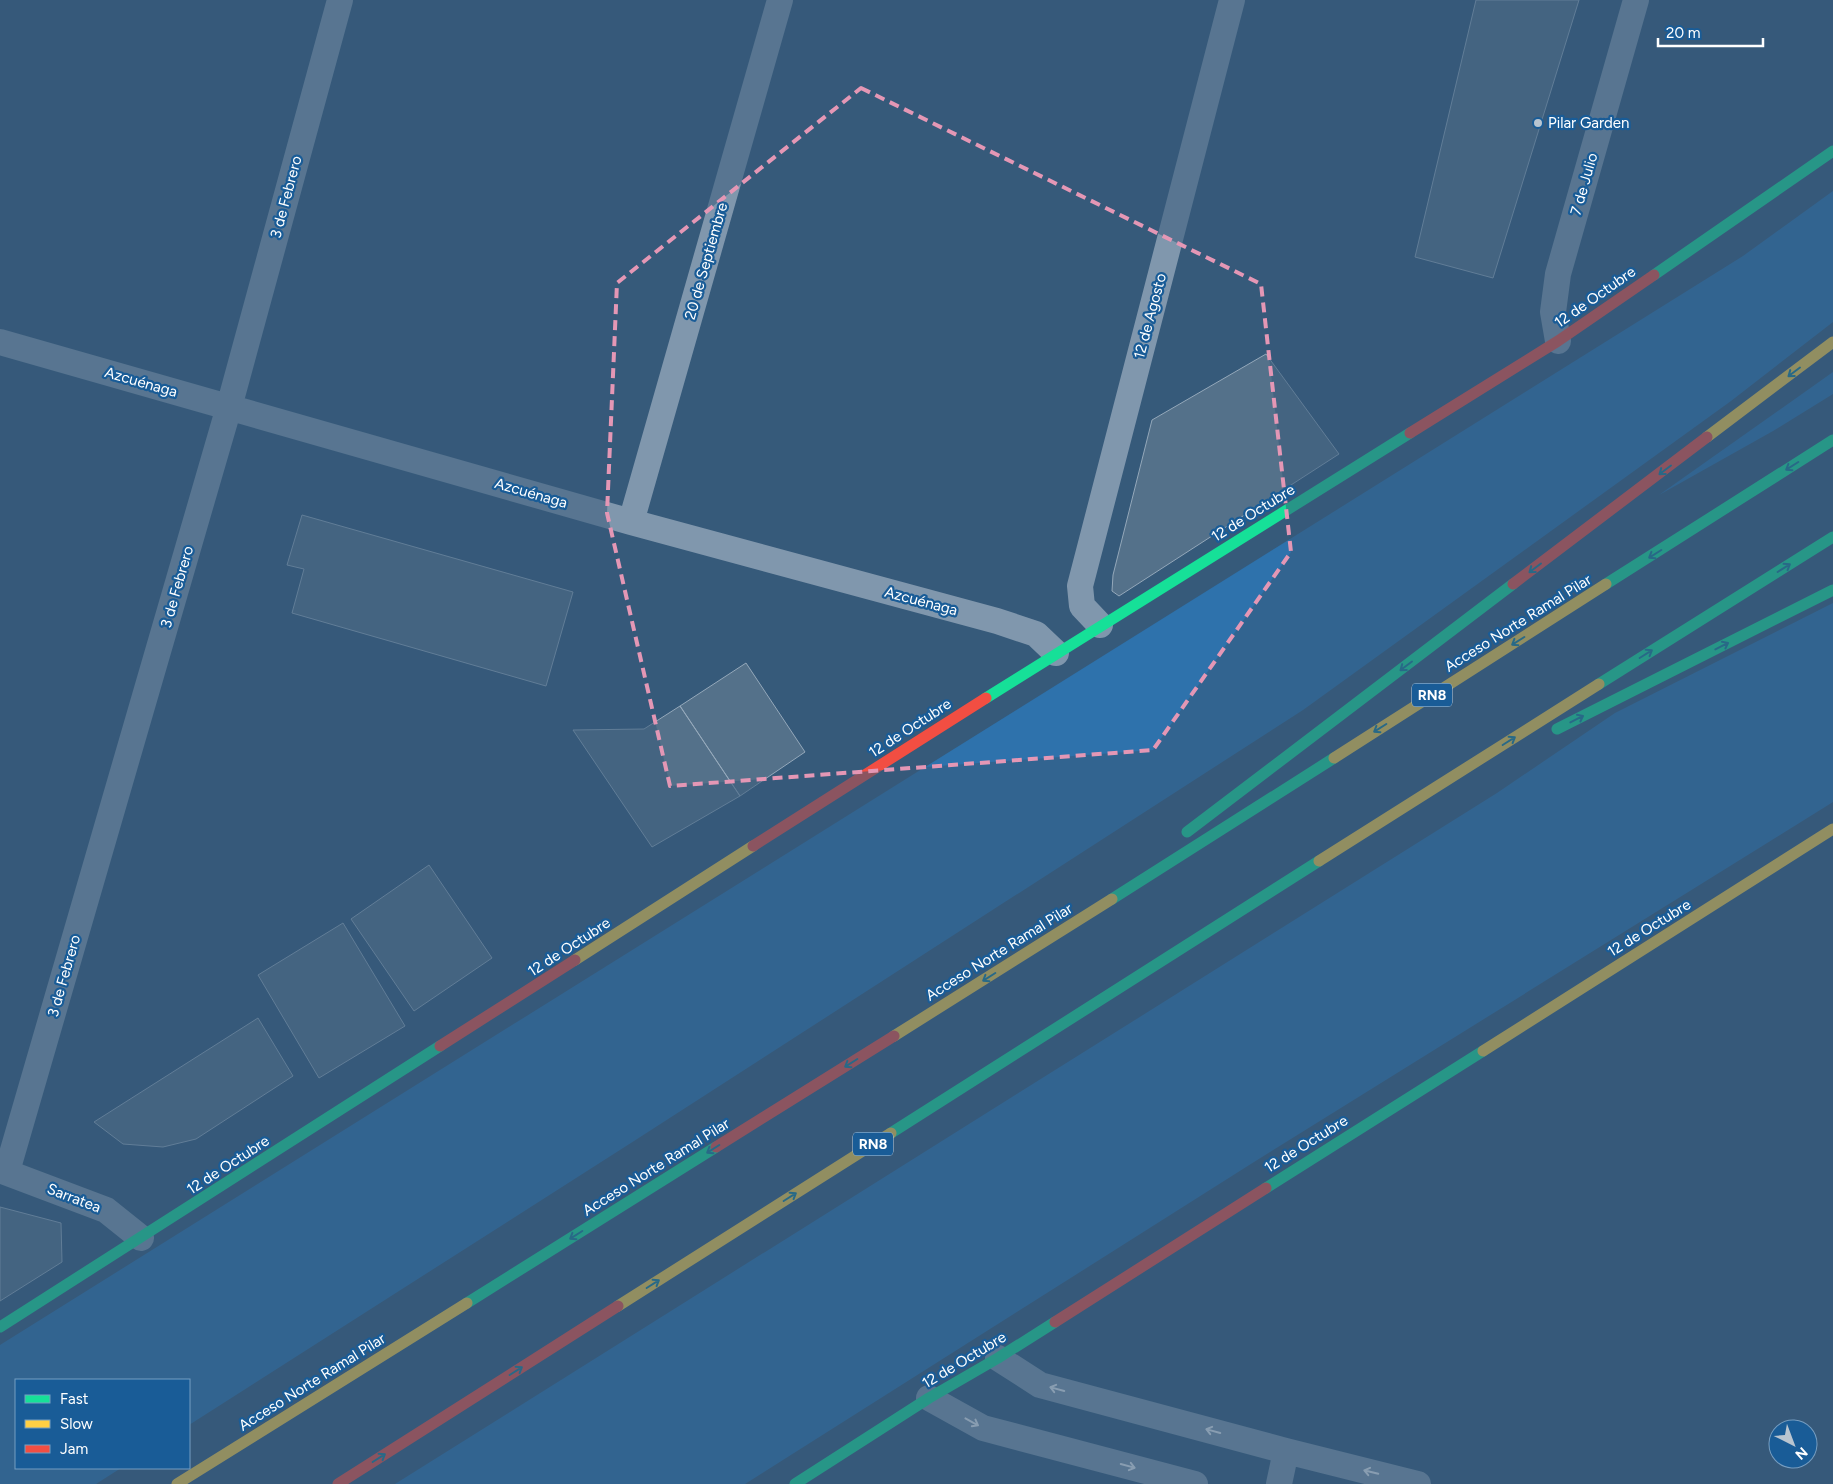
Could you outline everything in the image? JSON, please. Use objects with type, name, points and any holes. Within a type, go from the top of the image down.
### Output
[{"type":"main road","name":"12 de Octubre","points":[[0,1327],[1100,625],[1558,342],[1833,151]]},
{"type":"main road","points":[[1181,836],[1833,342]]},
{"type":"main road","name":"Acceso Norte Ramal Pilar","points":[[177,1484],[1030,951],[1833,440]]},
{"type":"main road","name":"RN8","points":[[338,1484],[1408,804],[1833,537]]},
{"type":"main road","points":[[1550,733],[1833,590]]},
{"type":"main road","points":[[1408,804],[1515,750]]},
{"type":"main road","name":"12 de Octubre","points":[[795,1484],[929,1398],[998,1358],[1833,829]]},
{"type":"main road","points":[[1030,951],[1142,866]]},
{"type":"street","name":"3 de Febrero","points":[[3,1170],[229,406],[340,0]]},
{"type":"street","name":"20 de Septiembre","points":[[631,522],[780,0]]},
{"type":"street","name":"12 de Agosto","points":[[1100,625],[1082,606],[1080,586],[1232,0]]},
{"type":"street","name":"7 de Julio","points":[[1558,342],[1553,312],[1558,274],[1636,0]]},
{"type":"street","name":"Azcuénaga","points":[[0,342],[631,522],[997,621],[1036,634],[1056,653]]},
{"type":"street","name":"Sarratea","points":[[3,1170],[106,1210],[141,1238]]},
{"type":"street","points":[[998,1358],[1040,1384],[1286,1451],[1418,1484]]},
{"type":"street","points":[[929,1398],[983,1428],[1195,1484]]},
{"type":"street","points":[[1279,1484],[1286,1451]]},
{"type":"highlighted area","points":[[861,88],[1261,284],[1291,552],[1153,750],[670,786],[607,513],[617,283]]},
{"type":"shaded area","points":[[1833,191],[1833,322],[1731,401],[1303,710],[190,1424],[190,1379],[15,1379],[15,1469],[119,1469],[96,1484],[0,1484],[0,1345],[1743,256]]},
{"type":"shaded area","points":[[1833,372],[1833,394],[1773,431],[1659,495]]},
{"type":"shaded area","points":[[1833,603],[1833,802],[1254,1162],[745,1484],[395,1484],[1497,793],[1615,713]]},
{"type":"building","points":[[1476,0],[1579,0],[1493,278],[1415,257]]},
{"type":"building","points":[[1266,354],[1339,454],[1119,596],[1112,591],[1113,575],[1152,420]]},
{"type":"building","points":[[302,515],[573,592],[546,686],[292,613],[304,569],[287,565]]},
{"type":"building","points":[[746,663],[805,752],[740,796],[680,706]]},
{"type":"building","points":[[680,706],[740,796],[652,847],[573,730],[644,729]]},
{"type":"building","points":[[429,865],[492,958],[414,1011],[351,919]]},
{"type":"building","points":[[343,923],[405,1026],[319,1078],[258,975]]},
{"type":"building","points":[[258,1018],[293,1076],[196,1139],[163,1147],[123,1144],[94,1122]]},
{"type":"building","points":[[0,1207],[61,1223],[62,1262],[0,1301]]},
{"type":"traffic: fast","points":[[1654,275],[1833,151]]},
{"type":"traffic: fast","points":[[986,698],[1410,433]]},
{"type":"traffic: fast","points":[[1606,584],[1833,440]]},
{"type":"traffic: fast","points":[[1599,684],[1833,537]]},
{"type":"traffic: fast","points":[[1187,832],[1513,584]]},
{"type":"traffic: fast","points":[[1557,729],[1833,590]]},
{"type":"traffic: fast","points":[[1112,899],[1334,758]]},
{"type":"traffic: fast","points":[[891,1133],[1319,861]]},
{"type":"traffic: fast","points":[[0,1327],[440,1046]]},
{"type":"traffic: fast","points":[[1266,1188],[1483,1051]]},
{"type":"traffic: fast","points":[[467,1303],[716,1147]]},
{"type":"traffic: fast","points":[[795,1484],[929,1398],[1055,1322]]},
{"type":"traffic: slow","points":[[1707,437],[1833,342]]},
{"type":"traffic: slow","points":[[1334,758],[1606,584]]},
{"type":"traffic: slow","points":[[1319,861],[1599,684]]},
{"type":"traffic: slow","points":[[1483,1051],[1833,829]]},
{"type":"traffic: slow","points":[[575,960],[753,846]]},
{"type":"traffic: slow","points":[[894,1036],[1112,899]]},
{"type":"traffic: slow","points":[[618,1306],[891,1133]]},
{"type":"traffic: slow","points":[[177,1484],[467,1303]]},
{"type":"traffic: jam","points":[[1410,433],[1558,341],[1654,275]]},
{"type":"traffic: jam","points":[[1513,584],[1707,437]]},
{"type":"traffic: jam","points":[[753,846],[986,698]]},
{"type":"traffic: jam","points":[[440,1046],[575,960]]},
{"type":"traffic: jam","points":[[716,1147],[894,1036]]},
{"type":"traffic: jam","points":[[1055,1322],[1266,1188]]},
{"type":"traffic: jam","points":[[338,1484],[618,1306]]},
{"type":"place","name":"Pilar Garden","points":[[1538,123]]}]
